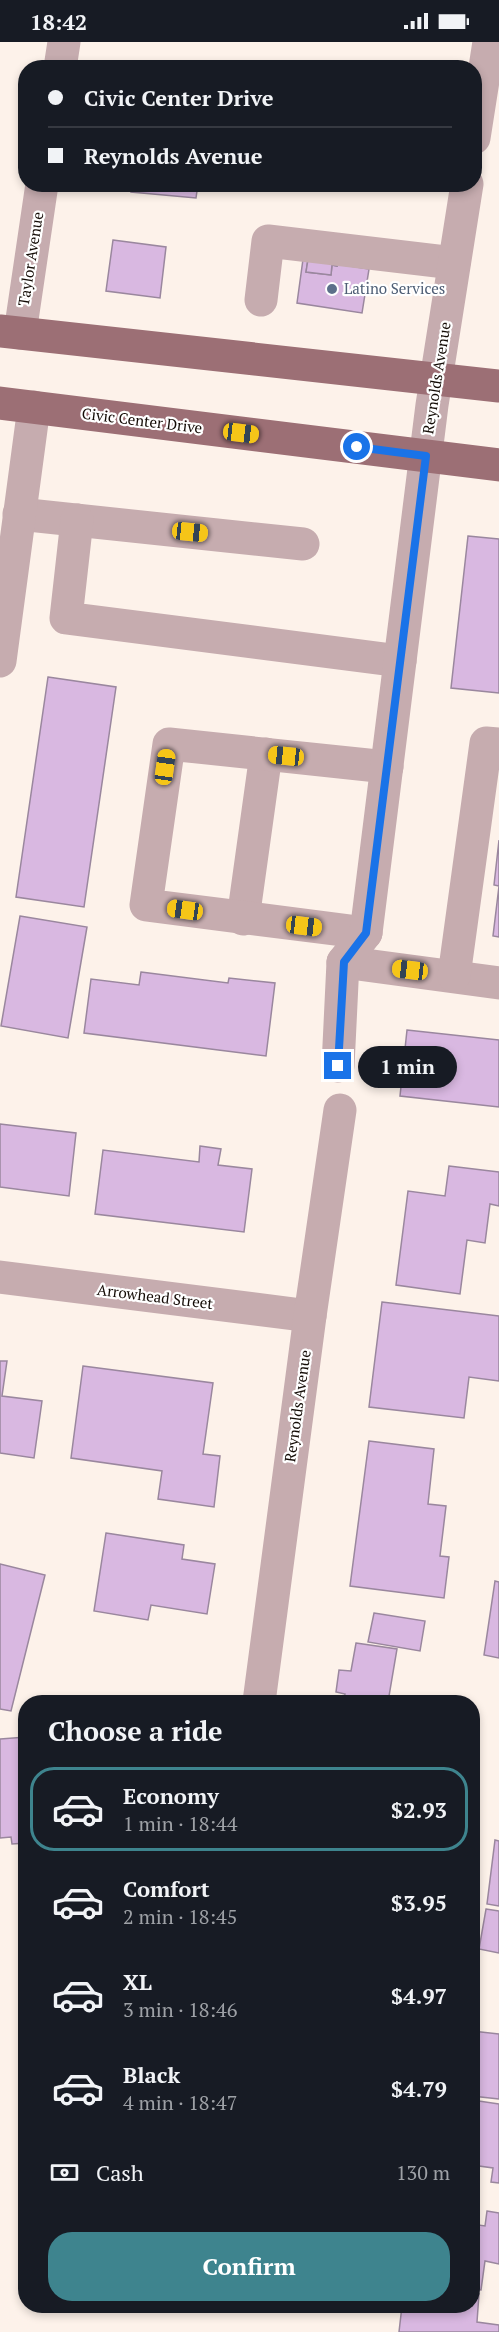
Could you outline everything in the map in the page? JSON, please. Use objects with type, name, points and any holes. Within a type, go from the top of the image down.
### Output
[{"type":"main road","points":[[10,332],[499,386]]},
{"type":"main road","name":"Civic Center Drive","points":[[0,403],[499,465]]},
{"type":"street","points":[[61,60],[64,42]]},
{"type":"street","points":[[482,87],[489,42]]},
{"type":"street","name":"Taylor Avenue","points":[[10,332],[40,192]]},
{"type":"street","name":"Reynolds Avenue","points":[[344,962],[366,933],[436,379],[466,192]]},
{"type":"street","points":[[261,300],[268,241],[454,264]]},
{"type":"street","points":[[0,661],[34,407]]},
{"type":"street","points":[[19,514],[303,544]]},
{"type":"street","points":[[77,520],[66,618],[400,661]]},
{"type":"street","points":[[454,976],[486,742],[499,744]]},
{"type":"street","points":[[366,933],[146,905],[147,894],[169,744],[387,767]]},
{"type":"street","points":[[243,919],[266,754]]},
{"type":"street","points":[[338,1066],[344,962],[499,984]]},
{"type":"street","name":"Reynolds Avenue","points":[[260,1695],[340,1110]]},
{"type":"street","name":"Arrowhead Street","points":[[0,1277],[310,1316]]},
{"type":"building","points":[[131,192],[197,192],[196,198]]},
{"type":"building","points":[[113,240],[166,247],[160,298],[106,291]]},
{"type":"building","name":"Latino Services","points":[[304,252],[309,253],[306,272],[331,275],[332,265],[337,266],[337,264],[369,269],[362,313],[297,303]]},
{"type":"building","points":[[309,253],[337,264],[337,266],[332,265],[331,275],[306,272]]},
{"type":"building","points":[[468,536],[499,539],[499,693],[451,688]]},
{"type":"building","points":[[48,677],[116,687],[84,907],[16,897]]},
{"type":"building","points":[[499,840],[499,886],[494,885]]},
{"type":"building","points":[[499,886],[499,937],[493,936]]},
{"type":"building","points":[[20,916],[87,927],[68,1038],[1,1026]]},
{"type":"building","points":[[141,972],[228,983],[229,978],[275,983],[266,1056],[84,1033],[91,979],[139,985]]},
{"type":"building","points":[[407,1030],[499,1040],[499,1107],[400,1096]]},
{"type":"building","points":[[0,1124],[76,1133],[69,1196],[0,1187]]},
{"type":"building","points":[[200,1146],[221,1149],[218,1165],[252,1169],[244,1232],[95,1214],[103,1150],[199,1162]]},
{"type":"building","points":[[449,1166],[499,1172],[499,1206],[490,1204],[485,1243],[467,1240],[460,1294],[396,1285],[408,1191],[445,1196]]},
{"type":"building","points":[[382,1302],[499,1316],[499,1381],[469,1377],[464,1418],[369,1407]]},
{"type":"building","points":[[0,1361],[7,1361],[2,1396],[42,1401],[34,1458],[0,1453]]},
{"type":"building","points":[[83,1366],[213,1383],[203,1454],[220,1456],[214,1507],[158,1499],[162,1471],[71,1458]]},
{"type":"building","points":[[369,1441],[434,1449],[428,1504],[446,1506],[440,1556],[449,1557],[444,1598],[350,1586]]},
{"type":"building","points":[[106,1533],[184,1545],[182,1559],[215,1564],[207,1614],[151,1605],[148,1620],[94,1611]]},
{"type":"building","points":[[0,1564],[45,1575],[11,1711],[0,1709]]},
{"type":"building","points":[[495,1581],[499,1582],[499,1658],[484,1655]]},
{"type":"building","points":[[374,1613],[425,1621],[420,1651],[368,1642]]},
{"type":"building","points":[[356,1643],[397,1649],[389,1695],[345,1695],[336,1692],[339,1670],[351,1671]]},
{"type":"building","points":[[18,1738],[18,1844],[12,1844],[11,1837],[0,1838],[0,1739]]},
{"type":"building","points":[[495,1840],[499,1841],[499,1906],[487,1904]]},
{"type":"building","points":[[486,1909],[499,1911],[499,1953],[480,1949]]},
{"type":"building","points":[[480,2032],[499,2034],[499,2099],[480,2097]]},
{"type":"building","points":[[480,2101],[499,2104],[499,2183],[491,2182],[493,2168],[480,2166]]},
{"type":"building","points":[[487,2211],[499,2213],[499,2264],[485,2261],[481,2290],[480,2225],[485,2226]]},
{"type":"building","points":[[401,2313],[478,2313],[477,2322],[499,2325],[499,2332],[399,2332]]},
{"type":"place","name":"Latino Services","points":[[332,289]]},
{"type":"route","points":[[338,1066],[344,962],[366,933],[426,456],[357,447]]}]
